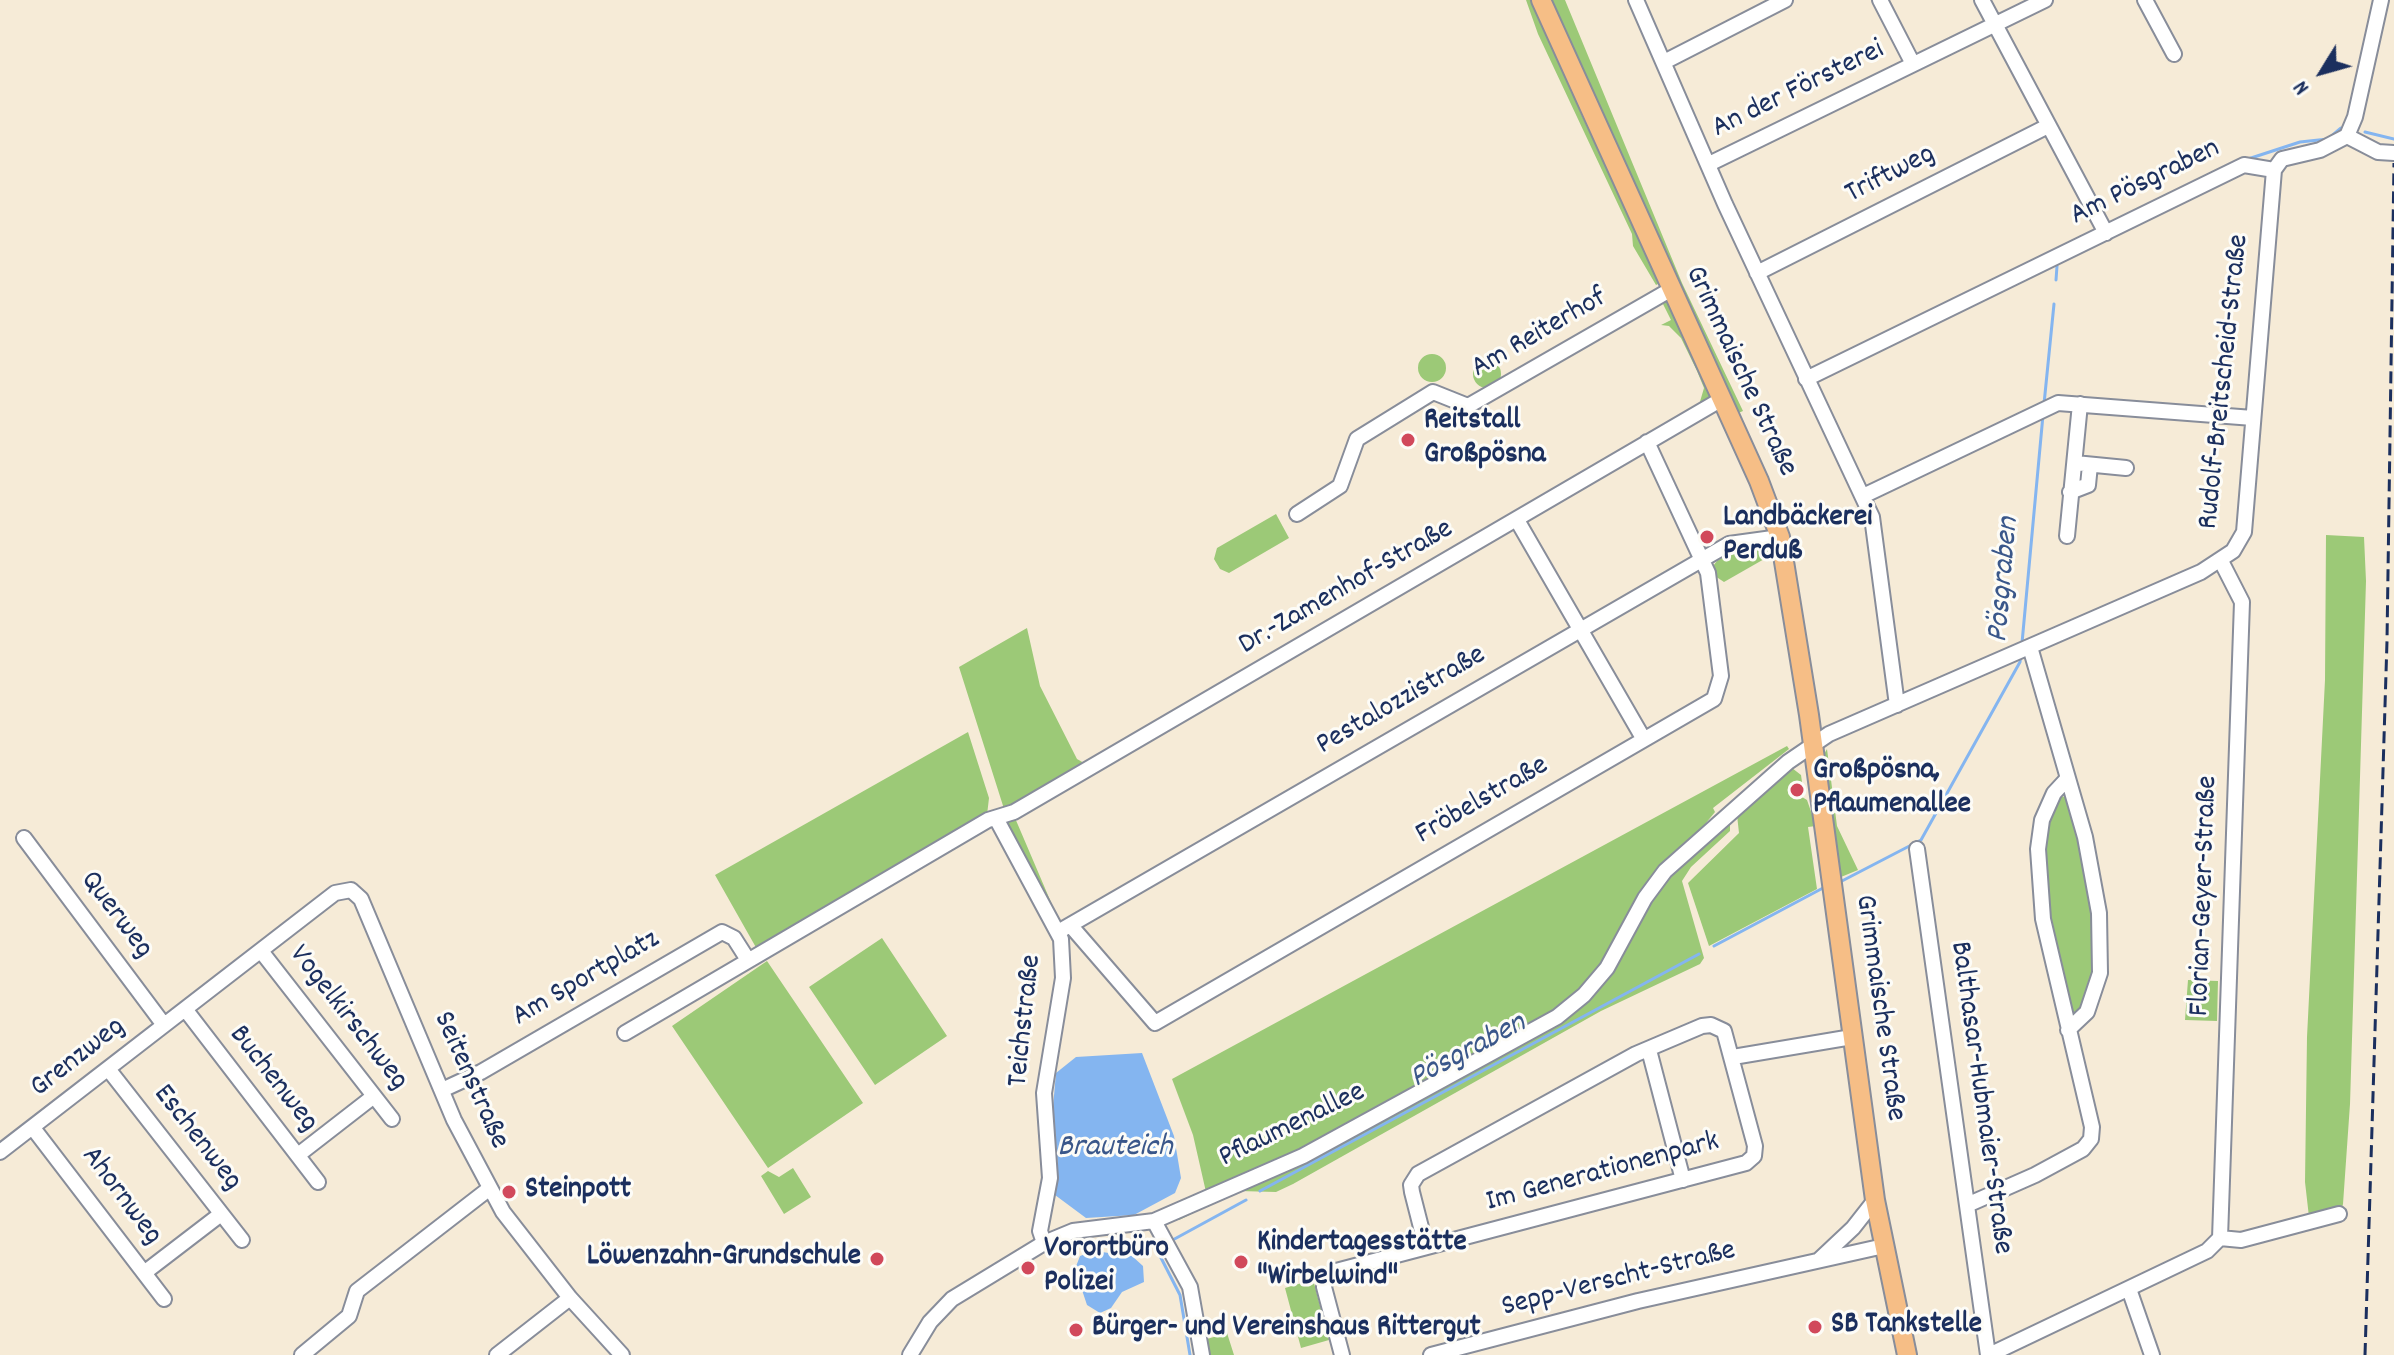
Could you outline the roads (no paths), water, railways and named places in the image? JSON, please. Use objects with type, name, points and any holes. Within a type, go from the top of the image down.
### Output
[{"type":"main road","name":"Grimmaische Straße","points":[[1541,0],[1759,481],[1780,537],[1813,745],[1875,1200],[1907,1355]]},
{"type":"street","name":"An der Försterei","points":[[1636,0],[1757,273]]},
{"type":"street","points":[[1664,62],[1785,0]]},
{"type":"street","name":"An der Försterei","points":[[1880,0],[1913,64]]},
{"type":"street","points":[[1982,0],[2106,233]]},
{"type":"street","name":"An der Försterei","points":[[1709,164],[2045,0]]},
{"type":"street","points":[[2145,0],[2174,54]]},
{"type":"street","points":[[2274,170],[2282,159],[2320,150],[2347,136],[2355,117],[2381,0]]},
{"type":"street","name":"Triftweg","points":[[1757,273],[2048,126]]},
{"type":"street","points":[[2347,136],[2378,152],[2394,153]]},
{"type":"street","name":"Am Pösgraben","points":[[1806,379],[2244,165],[2274,170]]},
{"type":"street","name":"Rudolf-Breitscheid-Straße","points":[[1813,745],[2221,561],[2233,551],[2244,532],[2274,170]]},
{"type":"street","points":[[1757,273],[1872,517],[1897,705]]},
{"type":"street","name":"Am Reiterhof","points":[[1297,514],[1340,486],[1357,439],[1433,392],[1468,406],[1670,290]]},
{"type":"street","name":"Dr.-Zamenhof-Straße","points":[[997,820],[1722,399]]},
{"type":"street","points":[[2067,536],[2070,492],[2082,464],[2080,404]]},
{"type":"street","points":[[1863,496],[2045,407],[2080,404],[2253,418]]},
{"type":"street","name":"Fröbelstraße","points":[[1065,929],[1155,1023],[1707,703],[1719,689],[1721,676],[1703,560],[1647,442]]},
{"type":"street","points":[[2082,464],[2126,468]]},
{"type":"street","points":[[1517,520],[1643,738]]},
{"type":"street","name":"Pestalozzistraße","points":[[1065,929],[1581,628],[1737,541],[1780,537]]},
{"type":"street","name":"Florian-Geyer-Straße","points":[[2220,1238],[2242,602],[2221,561]]},
{"type":"street","points":[[2024,650],[2067,779],[2090,861],[2101,946],[2100,973],[2087,1012],[2068,1030]]},
{"type":"street","name":"Pflaumenallee","points":[[910,1355],[930,1322],[952,1299],[1044,1243],[1073,1231],[1154,1221],[1303,1156],[1557,1017],[1584,995],[1607,968],[1645,898],[1665,871],[1788,762],[1813,745]]},
{"type":"street","points":[[1967,1205],[2035,1175],[2089,1144],[2092,1127],[2043,919],[2038,849],[2047,805],[2067,779]]},
{"type":"street","points":[[625,1033],[988,820],[997,820]]},
{"type":"street","name":"Teichstraße","points":[[997,820],[1065,929],[1063,978],[1044,1085],[1050,1178],[1040,1231],[1044,1243]]},
{"type":"street","name":"Querweg","points":[[24,838],[164,1025]]},
{"type":"street","name":"Balthasar-Hubmaier-Straße","points":[[1917,849],[1989,1355]]},
{"type":"street","name":"Grenzweg","points":[[0,1152],[335,893],[351,890]]},
{"type":"street","name":"Seitenstraße","points":[[351,890],[361,899],[442,1090],[510,1223],[570,1298],[622,1355]]},
{"type":"street","name":"Am Sportplatz","points":[[442,1090],[481,1072],[722,932],[734,938],[748,960]]},
{"type":"street","name":"Vogelkirschweg","points":[[261,951],[392,1119]]},
{"type":"street","name":"Buchenweg","points":[[187,1008],[318,1182]]},
{"type":"street","points":[[1426,1247],[1411,1185],[1418,1174],[1649,1050],[1711,1025],[1724,1031],[1733,1057],[1852,1037]]},
{"type":"street","points":[[1649,1050],[1683,1180]]},
{"type":"street","name":"Im Generationenpark","points":[[1342,1355],[1324,1287],[1326,1278],[1336,1271],[1746,1163],[1754,1156],[1755,1146],[1733,1057]]},
{"type":"street","name":"Eschenweg","points":[[109,1070],[242,1240]]},
{"type":"street","points":[[298,1155],[374,1096]]},
{"type":"street","name":"Ahornweg","points":[[33,1128],[164,1299]]},
{"type":"street","points":[[302,1355],[349,1316],[357,1291],[490,1188]]},
{"type":"street","name":"Sepp-Verscht-Straße","points":[[1820,1259],[1853,1228],[1875,1200]]},
{"type":"street","points":[[144,1273],[221,1214]]},
{"type":"street","points":[[1989,1355],[2207,1251],[2220,1238],[2241,1240],[2339,1214]]},
{"type":"street","points":[[1154,1221],[1190,1287],[1202,1355]]},
{"type":"street","name":"Sepp-Verscht-Straße","points":[[1431,1355],[1638,1301],[1884,1246]]},
{"type":"street","points":[[2129,1289],[2152,1355]]},
{"type":"street","points":[[497,1355],[570,1298]]},
{"type":"water","name":"Brauteich","points":[[1142,1053],[1174,1136],[1181,1178],[1175,1193],[1134,1215],[1086,1218],[1055,1195],[1058,1167],[1053,1107],[1056,1073],[1076,1057]]},
{"type":"water","points":[[1094,1251],[1132,1256],[1143,1266],[1144,1282],[1122,1292],[1111,1308],[1100,1313],[1087,1305],[1075,1269],[1080,1256]]},
{"type":"waterway","name":"Pösgraben","points":[[2248,159],[2300,142],[2328,139],[2341,128]]},
{"type":"waterway","name":"Pösgraben","points":[[2365,132],[2394,139]]},
{"type":"waterway","name":"Pösgraben","points":[[2056,280],[2057,266]]},
{"type":"waterway","name":"Pösgraben","points":[[2044,404],[2054,304]]},
{"type":"waterway","name":"Pösgraben","points":[[2022,643],[2043,415]]},
{"type":"waterway","name":"Pösgraben","points":[[1840,882],[1921,840],[2020,662],[2021,654]]},
{"type":"waterway","name":"Pösgraben","points":[[1714,946],[1823,888]]},
{"type":"waterway","name":"Pösgraben","points":[[1260,1191],[1699,954]]},
{"type":"waterway","name":"Pösgraben","points":[[1169,1242],[1246,1200]]},
{"type":"waterway","name":"Pösgraben","points":[[1162,1245],[1157,1250],[1180,1295],[1190,1355]]},
{"type":"railway","points":[[2365,1355],[2387,641],[2394,163]]},
{"type":"place","name":"Reitstall Großpösna","points":[[1408,440]]},
{"type":"place","name":"Landbäckerei Perduß","points":[[1707,537]]},
{"type":"place","name":"Großpösna, Pflaumenallee","points":[[1797,790]]},
{"type":"place","name":"Steinpott","points":[[509,1192]]},
{"type":"place","name":"Löwenzahn-Grundschule","points":[[877,1259]]},
{"type":"place","name":"Kindertagesstätte \"Wirbelwind\"","points":[[1241,1262]]},
{"type":"place","name":"Vorortbüro Polizei","points":[[1028,1268]]},
{"type":"place","name":"SB Tankstelle","points":[[1815,1327]]},
{"type":"place","name":"Bürger- und Vereinshaus Rittergut","points":[[1076,1330]]}]
